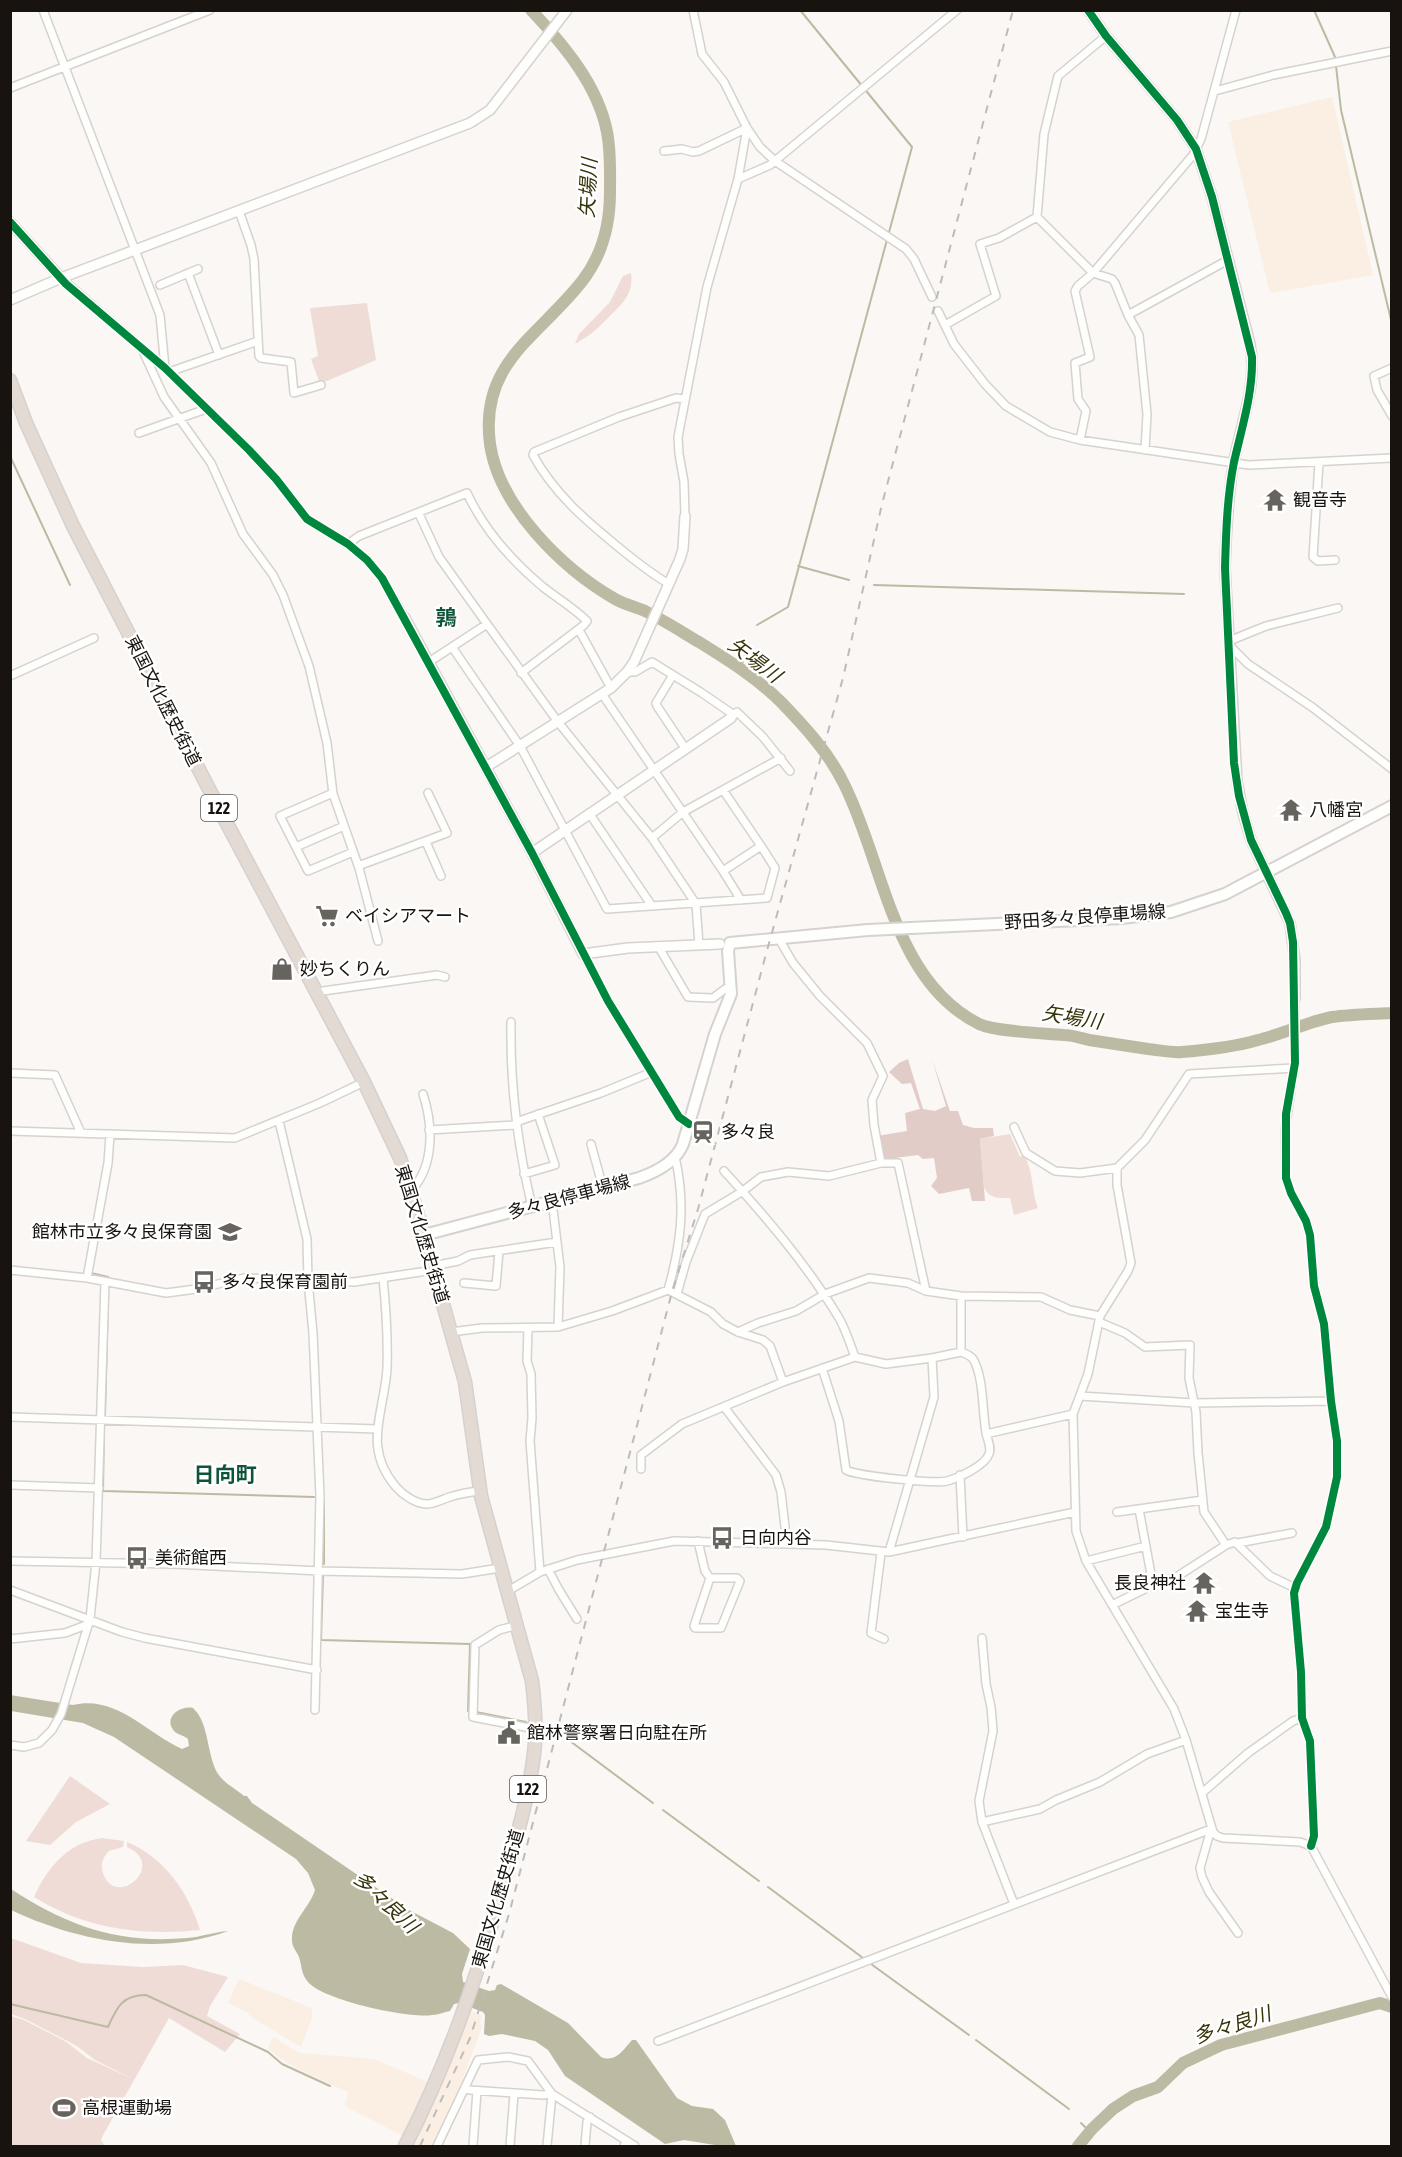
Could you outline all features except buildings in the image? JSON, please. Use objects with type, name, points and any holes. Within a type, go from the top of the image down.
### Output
[{"type":"highway","name":"東国文化歴史街道","points":[[10,381],[26,423],[73,526],[388,1131],[411,1191],[467,1391],[480,1491],[532,1681],[534,1753],[527,1794],[510,1862],[466,2008],[437,2082],[405,2146]]},
{"type":"main road","name":"野田多々良停車場線","points":[[779,939],[934,927],[1153,915],[1178,910],[1211,900],[1392,806]]},
{"type":"main road","points":[[675,1157],[684,1144],[715,1034],[729,1002],[732,990],[728,951],[730,943],[779,939]]},
{"type":"main road","name":"多々良停車場線","points":[[424,1235],[647,1175],[675,1157]]},
{"type":"street","points":[[43,10],[160,315],[167,370]]},
{"type":"street","points":[[10,88],[210,10]]},
{"type":"street","points":[[10,300],[61,278],[470,123],[490,110],[567,10]]},
{"type":"street","points":[[693,10],[702,54],[724,82],[747,128],[760,147],[775,161],[906,249],[932,297]]},
{"type":"street","points":[[738,179],[775,161],[957,10]]},
{"type":"street","points":[[1088,10],[1106,36],[1177,120],[1197,150],[1212,198],[1252,357],[1250,392],[1234,464],[1227,515],[1229,643],[1237,781],[1246,824],[1290,923],[1295,961],[1295,1065],[1286,1122],[1286,1178],[1310,1235],[1314,1286],[1325,1331],[1337,1441],[1337,1477],[1324,1532],[1295,1588],[1302,1718],[1310,1741],[1314,1836],[1311,1846]]},
{"type":"street","points":[[1080,440],[1086,411],[1078,399],[1076,363],[1090,357],[1075,291],[1093,273],[1197,150],[1236,10]]},
{"type":"street","points":[[1106,36],[1058,76],[1044,134],[1037,217],[1093,273],[1112,279],[1115,283],[1139,335],[1147,414],[1145,450]]},
{"type":"street","points":[[1215,91],[1273,75],[1392,51]]},
{"type":"street","points":[[664,151],[682,148],[693,152],[699,151],[747,128]]},
{"type":"street","points":[[486,767],[611,688],[627,672],[668,586],[683,549],[684,482],[678,446],[685,399],[707,287],[738,179],[747,128]]},
{"type":"street","points":[[239,211],[254,259],[261,358],[291,362],[294,393],[321,386]]},
{"type":"street","points":[[945,325],[996,296],[980,244],[999,238],[1037,217]]},
{"type":"street","points":[[10,222],[61,278],[167,370],[276,479],[308,519],[348,544],[367,560],[382,578],[532,853],[608,1001],[679,1117],[689,1124]]},
{"type":"street","points":[[1128,315],[1228,260]]},
{"type":"street","points":[[160,285],[198,269]]},
{"type":"street","points":[[188,273],[219,355]]},
{"type":"street","points":[[938,311],[964,359],[1006,405],[1050,432],[1080,440],[1234,464],[1319,463],[1392,458]]},
{"type":"street","points":[[167,370],[258,341]]},
{"type":"street","points":[[142,349],[164,397],[211,464],[243,534],[273,575],[284,595],[309,666],[327,743],[333,793],[358,866],[378,941]]},
{"type":"street","points":[[1392,369],[1374,376],[1377,390],[1392,416]]},
{"type":"street","points":[[668,586],[573,509],[533,455],[534,452],[619,417],[676,398],[685,399]]},
{"type":"street","points":[[139,433],[206,409]]},
{"type":"street","points":[[1319,463],[1313,557],[1318,561],[1335,560]]},
{"type":"street","points":[[348,544],[359,536],[467,493],[482,521],[502,547],[541,585],[587,621],[579,630],[521,673]]},
{"type":"street","points":[[419,514],[439,557],[521,673],[652,838],[696,904],[699,945]]},
{"type":"street","points":[[1229,643],[1266,626],[1338,608]]},
{"type":"street","points":[[429,662],[487,624]]},
{"type":"street","points":[[579,630],[611,688]]},
{"type":"street","points":[[10,676],[94,638]]},
{"type":"street","points":[[1229,643],[1248,664],[1312,706],[1392,770]]},
{"type":"street","points":[[452,647],[520,746],[607,909],[765,899],[769,896],[775,868],[723,790]]},
{"type":"street","points":[[627,672],[635,672],[652,662],[702,693],[732,716]]},
{"type":"street","points":[[673,675],[656,703],[685,748]]},
{"type":"street","points":[[602,694],[741,900]]},
{"type":"street","points":[[532,853],[737,712],[781,758],[790,771]]},
{"type":"street","points":[[652,838],[682,812],[781,758]]},
{"type":"street","points":[[333,793],[280,816],[308,871],[353,852]]},
{"type":"street","points":[[358,866],[447,833],[428,794]]},
{"type":"street","points":[[589,813],[652,906]]},
{"type":"street","points":[[296,847],[344,826]]},
{"type":"street","points":[[426,842],[441,876]]},
{"type":"street","points":[[723,871],[761,846]]},
{"type":"street","points":[[779,939],[793,963],[820,996],[869,1046],[883,1076],[872,1100],[875,1134],[881,1163]]},
{"type":"street","points":[[584,954],[628,948],[720,944]]},
{"type":"street","points":[[658,946],[688,996],[713,999],[725,989],[732,990]]},
{"type":"street","points":[[318,994],[323,991],[399,980],[437,975],[445,977]]},
{"type":"street","points":[[511,1022],[511,1077],[516,1123],[532,1206]]},
{"type":"street","points":[[1014,1127],[1026,1153],[1055,1171],[1080,1173],[1117,1168],[1145,1140],[1189,1074],[1295,1065]]},
{"type":"street","points":[[10,1072],[55,1075],[81,1133]]},
{"type":"street","points":[[429,1130],[516,1123],[652,1072]]},
{"type":"street","points":[[10,1131],[236,1138],[364,1082]]},
{"type":"street","points":[[411,1191],[426,1170],[430,1150],[423,1094]]},
{"type":"street","points":[[524,1173],[555,1165],[538,1114]]},
{"type":"street","points":[[279,1121],[307,1239],[308,1281],[314,1333],[320,1571],[315,1710]]},
{"type":"street","points":[[87,1278],[106,1173],[110,1135]]},
{"type":"street","points":[[591,1144],[603,1188]]},
{"type":"street","points":[[668,1290],[682,1226],[682,1191],[675,1157]]},
{"type":"street","points":[[676,1294],[705,1214],[766,1175],[788,1172],[829,1176],[881,1163],[898,1163],[926,1292]]},
{"type":"street","points":[[1117,1168],[1117,1185],[1131,1263],[1100,1319],[1088,1374],[1073,1414],[1077,1538],[1086,1561],[1174,1710],[1186,1740],[1212,1830],[1217,1836],[1224,1838],[1300,1842],[1311,1846],[1391,1997]]},
{"type":"street","points":[[724,1171],[785,1241],[825,1294],[840,1320],[855,1357]]},
{"type":"street","points":[[552,1201],[560,1267],[558,1327]]},
{"type":"street","points":[[10,1270],[87,1278],[166,1293],[244,1278],[354,1282],[433,1268],[470,1255],[557,1242]]},
{"type":"street","points":[[464,1283],[496,1286],[498,1251]]},
{"type":"street","points":[[383,1278],[387,1312],[387,1371],[378,1428],[377,1451],[380,1460],[392,1482],[400,1491],[417,1502],[431,1504],[456,1495],[480,1491]]},
{"type":"street","points":[[738,1332],[796,1311],[825,1294],[869,1278],[908,1283],[926,1292],[961,1296],[1037,1297],[1100,1319],[1145,1347],[1190,1345],[1189,1378],[1194,1403],[1204,1512],[1226,1545]]},
{"type":"street","points":[[10,1745],[24,1747],[39,1743],[50,1734],[66,1697],[90,1622],[96,1562],[105,1282]]},
{"type":"street","points":[[451,1332],[482,1328],[558,1327],[612,1311],[668,1290],[711,1312],[723,1324],[738,1332],[763,1340],[770,1346],[783,1382]]},
{"type":"street","points":[[961,1296],[961,1352]]},
{"type":"street","points":[[528,1328],[527,1361],[531,1374],[532,1418],[530,1441],[544,1570],[577,1619]]},
{"type":"street","points":[[641,1469],[642,1455],[682,1424],[783,1382],[822,1368],[855,1357],[886,1364],[961,1352],[974,1360],[986,1434],[991,1447],[989,1456],[980,1465],[944,1482],[878,1476],[846,1470],[839,1421],[822,1368]]},
{"type":"street","points":[[884,1639],[871,1633],[885,1552],[911,1479],[934,1397],[932,1358]]},
{"type":"street","points":[[1080,1396],[1238,1404],[1331,1401]]},
{"type":"street","points":[[725,1408],[777,1475],[787,1544]]},
{"type":"street","points":[[986,1434],[1073,1414]]},
{"type":"street","points":[[10,1418],[378,1428]]},
{"type":"street","points":[[960,1475],[963,1537]]},
{"type":"street","points":[[10,1485],[99,1488]]},
{"type":"street","points":[[1117,1512],[1203,1500]]},
{"type":"street","points":[[1139,1509],[1153,1585]]},
{"type":"street","points":[[508,1591],[544,1570],[603,1553],[674,1541],[826,1545],[885,1552],[1075,1512]]},
{"type":"street","points":[[1112,1605],[1153,1585],[1178,1576],[1226,1545],[1292,1533]]},
{"type":"street","points":[[698,1541],[705,1571],[710,1578]]},
{"type":"street","points":[[1238,1544],[1270,1576],[1295,1588]]},
{"type":"street","points":[[1086,1561],[1146,1546]]},
{"type":"street","points":[[10,1561],[224,1565],[320,1571],[471,1574],[500,1568]]},
{"type":"street","points":[[710,1578],[736,1578],[740,1581],[721,1628],[695,1628],[694,1626],[710,1578]]},
{"type":"street","points":[[10,1590],[90,1622],[145,1638],[317,1670]]},
{"type":"street","points":[[10,1639],[65,1633],[90,1622]]},
{"type":"street","points":[[518,1625],[499,1630],[475,1645],[473,1717],[535,1729]]},
{"type":"street","points":[[982,1638],[986,1684],[992,1707],[993,1731],[979,1801],[982,1822],[1014,1904]]},
{"type":"street","points":[[1202,1793],[1248,1754],[1293,1721],[1302,1718]]},
{"type":"street","points":[[982,1822],[1040,1809],[1100,1782],[1147,1754],[1186,1740]]},
{"type":"street","points":[[658,2040],[1212,1830]]},
{"type":"street","points":[[1212,1830],[1200,1868],[1202,1877],[1209,1892],[1238,1934]]},
{"type":"street","points":[[436,2146],[478,2060],[508,2057],[528,2061],[552,2094],[590,2117],[629,2145]]},
{"type":"street","points":[[465,2088],[514,2094],[552,2094]]},
{"type":"street","points":[[472,2146],[477,2091]]},
{"type":"street","points":[[510,2146],[514,2094]]},
{"type":"street","points":[[547,2146],[552,2094]]},
{"type":"street","points":[[585,2146],[587,2122],[590,2117]]},
{"type":"shaded area","points":[[1332,97],[1373,275],[1270,293],[1228,122]]},
{"type":"shaded area","points":[[631,273],[631,287],[622,303],[597,329],[575,344],[579,334],[610,302],[623,276]]},
{"type":"shaded area","points":[[367,303],[376,360],[320,384],[311,359],[318,356],[310,308]]},
{"type":"shaded area","points":[[908,1059],[923,1109],[935,1111],[946,1106],[932,1059],[950,1111],[958,1111],[963,1125],[974,1128],[993,1128],[994,1136],[980,1139],[985,1201],[972,1201],[969,1188],[939,1194],[931,1186],[937,1178],[934,1158],[923,1159],[918,1155],[887,1159],[882,1156],[877,1136],[907,1131],[905,1113],[920,1109],[911,1083],[902,1084],[889,1072]]},
{"type":"shaded area","points":[[1010,1134],[1020,1157],[1024,1155],[1027,1161],[1038,1208],[1014,1215],[1010,1198],[991,1196],[984,1187],[980,1139]]},
{"type":"shaded area","points":[[70,1776],[110,1804],[76,1822],[50,1845],[26,1841]]},
{"type":"shaded area","points":[[102,1838],[124,1841],[123,1847],[109,1851],[103,1861],[103,1873],[109,1883],[118,1887],[127,1886],[141,1873],[142,1864],[138,1855],[127,1847],[127,1842],[152,1857],[173,1878],[189,1903],[200,1930],[157,1932],[114,1928],[73,1916],[34,1897],[52,1866],[60,1858],[79,1845]]},
{"type":"shaded area","points":[[11,1938],[81,1963],[143,1967],[183,1965],[228,1977],[210,2006],[207,2016],[240,2034],[225,2052],[169,2018],[102,2137],[101,2140],[105,2146],[11,2146],[11,2016],[24,2020],[65,2041],[87,2058],[133,2079],[95,2060],[77,2046],[25,2019],[11,2014]]},
{"type":"shaded area","points":[[239,1979],[312,2008],[312,2018],[301,2047],[228,2003]]},
{"type":"shaded area","points":[[471,2010],[482,2016],[480,2024],[482,2027],[460,2086],[431,2146],[413,2146],[445,2076]]},
{"type":"shaded area","points":[[273,2037],[300,2053],[373,2059],[426,2081],[429,2086],[405,2137],[345,2106],[348,2092],[298,2069],[277,2056],[268,2048]]},
{"type":"water","points":[[10,1695],[73,1705],[89,1703],[104,1705],[131,1717],[182,1749],[189,1746],[188,1739],[175,1732],[171,1727],[171,1718],[182,1709],[193,1708],[202,1722],[214,1766],[223,1780],[247,1796],[252,1803],[409,1910],[453,1933],[470,1949],[462,1974],[463,1982],[489,1991],[495,1990],[497,1985],[501,1984],[568,2023],[601,2057],[615,2057],[632,2040],[636,2040],[677,2098],[692,2106],[713,2109],[725,2120],[736,2146],[684,2140],[665,2144],[565,2076],[548,2050],[535,2041],[502,2034],[489,2036],[484,2034],[485,2015],[483,2012],[459,2003],[454,2004],[450,2011],[436,2015],[405,2014],[367,2007],[317,1989],[304,1976],[292,1942],[294,1927],[315,1890],[308,1873],[296,1859],[114,1737],[83,1723],[11,1711]]},
{"type":"water","points":[[11,1889],[73,1922],[116,1935],[162,1939],[228,1931],[201,1939],[173,1943],[118,1942],[90,1937],[36,1921],[11,1910]]},
{"type":"waterway","name":"矢場川","points":[[531,10],[567,51],[596,98],[607,132],[610,170],[610,204],[604,238],[595,260],[583,280],[516,352],[503,371],[494,392],[489,416],[490,444],[496,468],[506,491],[536,534],[575,571],[595,586],[619,601],[660,619],[742,670],[763,685],[799,721],[824,751],[844,784],[858,815],[894,917],[909,950],[927,979],[950,1004],[979,1024],[1008,1030],[1070,1036],[1178,1052],[1220,1048],[1249,1042],[1332,1017],[1392,1013]]},
{"type":"waterway","points":[[757,625],[788,607],[912,147],[800,10]]},
{"type":"waterway","points":[[1314,10],[1335,57],[1341,110],[1392,324]]},
{"type":"waterway","points":[[10,456],[70,585]]},
{"type":"waterway","points":[[798,566],[849,580]]},
{"type":"waterway","points":[[874,585],[1184,594]]},
{"type":"waterway","points":[[740,669],[745,656],[742,646],[745,642]]},
{"type":"waterway","points":[[91,1273],[108,1277]]},
{"type":"waterway","points":[[105,1415],[108,1299]]},
{"type":"waterway","points":[[104,1425],[103,1491],[314,1497]]},
{"type":"waterway","points":[[324,1503],[324,1564]]},
{"type":"waterway","points":[[323,1575],[321,1640],[470,1644],[468,1711]]},
{"type":"waterway","points":[[476,1712],[526,1722]]},
{"type":"waterway","points":[[570,1741],[653,1803]]},
{"type":"waterway","points":[[663,1810],[759,1881]]},
{"type":"waterway","points":[[768,1887],[863,1958]]},
{"type":"waterway","points":[[871,1964],[969,2035]]},
{"type":"waterway","points":[[10,2004],[108,2027],[121,2003],[131,1997],[146,1995],[268,2052],[282,2064],[330,2086]]},
{"type":"waterway","name":"多々良川","points":[[1078,2146],[1113,2109],[1133,2096],[1158,2087],[1183,2063],[1221,2045],[1380,2003],[1392,2007]]},
{"type":"waterway","points":[[976,2040],[1069,2109]]},
{"type":"waterway","points":[[1081,2123],[1090,2132]]},
{"type":"railway","points":[[420,2146],[470,2038],[509,1914],[672,1292],[698,1209],[843,678],[882,504],[1013,10]]},
{"type":"cycle path","points":[[1088,10],[1106,36],[1177,120],[1196,149],[1212,197],[1252,357],[1249,397],[1234,462],[1228,502],[1226,542],[1225,568],[1234,763],[1239,796],[1251,840],[1286,913],[1293,942],[1295,1063],[1286,1114],[1286,1178],[1310,1235],[1314,1286],[1324,1324],[1337,1441],[1337,1477],[1326,1527],[1294,1593],[1301,1672],[1302,1718],[1310,1741],[1314,1836],[1311,1846]]},
{"type":"cycle path","points":[[10,222],[66,284],[165,368],[249,450],[276,479],[307,519],[348,544],[367,560],[382,578],[532,853],[608,1001],[679,1117],[689,1124]]},
{"type":"place","name":"観音寺","points":[[1275,500]]},
{"type":"place","name":"八幡宮","points":[[1291,810]]},
{"type":"place","name":"ベイシアマート","points":[[327,916]]},
{"type":"place","name":"妙ちくりん","points":[[282,969]]},
{"type":"place","name":"多々良","points":[[703,1132]]},
{"type":"place","name":"館林市立多々良保育園","points":[[230,1232]]},
{"type":"place","name":"多々良保育園前","points":[[204,1282]]},
{"type":"place","name":"日向内谷","points":[[722,1538]]},
{"type":"place","name":"美術館西","points":[[137,1558]]},
{"type":"place","name":"長良神社","points":[[1204,1583]]},
{"type":"place","name":"宝生寺","points":[[1197,1611]]},
{"type":"place","name":"館林警察署日向駐在所","points":[[509,1733]]},
{"type":"place","name":"高根運動場","points":[[64,2108]]},
{"type":"district","name":"鶉","points":[[446,618]]},
{"type":"district","name":"日向町","points":[[225,1475]]}]
